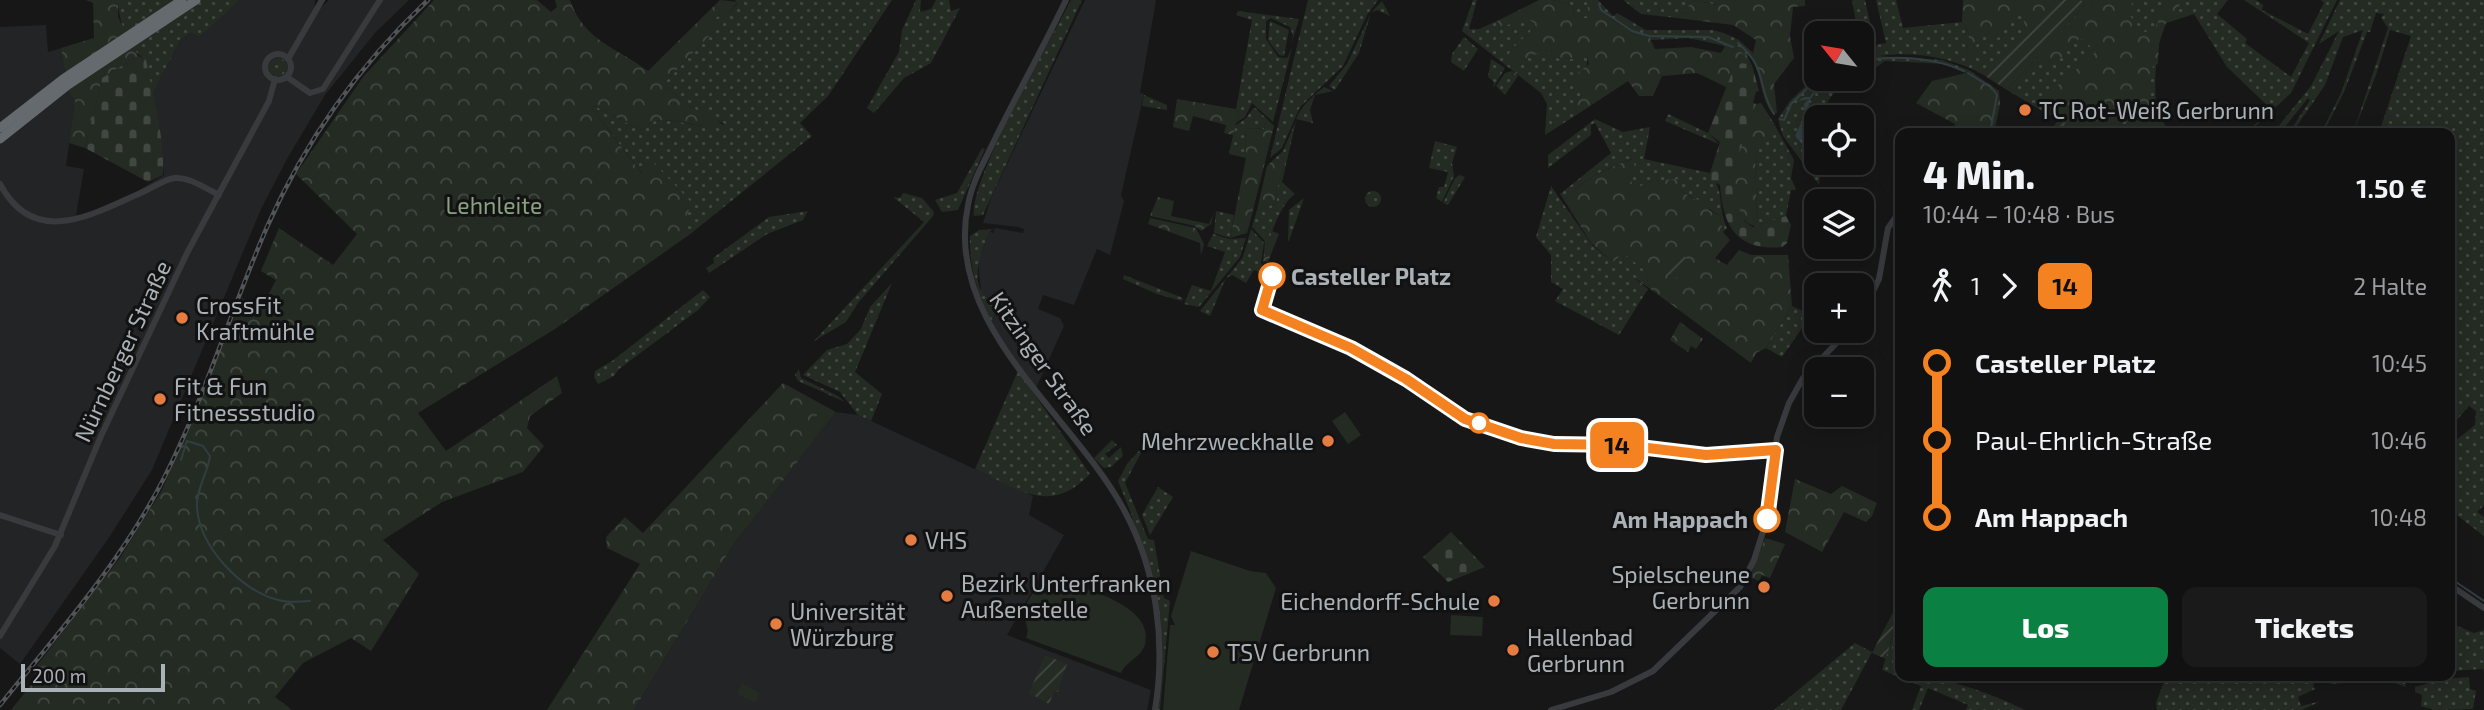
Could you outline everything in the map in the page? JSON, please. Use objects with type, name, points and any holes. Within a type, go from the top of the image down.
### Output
[{"type":"highway","points":[[0,128],[182,0]]},
{"type":"highway","points":[[0,139],[84,69],[196,0]]},
{"type":"street","name":"Nürnberger Straße","points":[[287,76],[291,70],[288,59],[322,0]]},
{"type":"street","points":[[275,79],[287,76],[310,93],[323,89],[380,0]]},
{"type":"street","name":"Kitzinger Straße","points":[[1066,0],[974,183],[966,221],[968,273],[974,295],[991,326],[1102,476],[1132,527],[1147,566],[1157,612],[1160,654],[1155,710]]},
{"type":"street","name":"Nürnberger Straße","points":[[0,636],[34,585],[61,535],[101,436],[187,253],[269,101],[275,79],[267,74],[267,62],[276,55],[288,59]]},
{"type":"street","points":[[0,184],[22,211],[55,222],[86,217],[172,178],[196,183],[219,195]]},
{"type":"street","points":[[1874,289],[1879,279],[1891,221],[1895,217]]},
{"type":"street","points":[[1551,710],[1611,692],[1653,671],[1740,587],[1754,560],[1767,519],[1777,437],[1789,403],[1810,370],[1836,343]]},
{"type":"street","points":[[0,515],[61,535]]},
{"type":"street","points":[[2455,588],[2484,608]]},
{"type":"shaded area","points":[[240,0],[315,0],[314,14],[329,0],[409,0],[375,33],[325,95],[287,159],[261,209],[152,470],[110,536],[20,664],[0,648],[0,27],[46,25],[48,52],[61,48],[68,92],[75,101],[66,166],[84,169],[76,215],[96,216],[164,175],[152,95],[181,39],[191,33],[200,37]]},
{"type":"shaded area","points":[[1085,0],[1156,0],[1140,93],[1144,94],[1121,195],[1124,201],[1110,255],[1097,249],[1074,305],[1043,295],[1038,309],[1060,318],[1064,326],[1036,388],[991,326],[999,304],[985,299],[981,291],[978,261],[990,231],[993,233],[995,228],[1023,233],[1024,229],[1018,227],[983,223],[991,198]]},
{"type":"shaded area","points":[[836,412],[858,415],[1033,496],[1029,515],[1064,535],[1007,635],[1151,690],[1147,710],[634,710],[731,548]]},
{"type":"green space","points":[[86,0],[118,0],[118,17],[138,56],[102,78],[85,148],[69,143],[75,101],[68,92],[61,48],[94,38],[93,3]]},
{"type":"green space","points":[[118,0],[240,0],[200,37],[191,33],[181,39],[152,95],[146,60],[129,42],[120,16]]},
{"type":"green space","name":"Lehnleite","points":[[434,0],[537,0],[551,12],[557,7],[555,0],[570,0],[576,14],[592,34],[648,71],[720,0],[738,2],[728,14],[721,14],[714,19],[714,31],[667,80],[667,88],[692,108],[713,116],[725,127],[664,120],[653,122],[640,130],[595,106],[592,108],[642,174],[653,162],[691,202],[684,228],[689,235],[555,329],[418,413],[446,451],[557,376],[562,393],[530,416],[527,428],[544,446],[523,472],[442,502],[383,540],[419,574],[371,651],[351,638],[303,663],[275,697],[292,710],[11,710],[38,676],[32,672],[120,558],[162,490],[242,298],[254,304],[266,299],[276,280],[261,271],[279,228],[333,265],[357,234],[296,174],[363,77]]},
{"type":"green space","points":[[735,0],[892,0],[828,96],[800,123],[812,136],[689,235],[592,108],[595,106],[640,130],[653,122],[664,120],[707,126],[725,124],[692,108],[667,88],[667,80],[714,31],[714,19],[721,14],[728,14],[738,3]]},
{"type":"green space","points":[[916,0],[921,0],[920,12],[931,9],[936,0],[949,0],[951,11],[960,8],[931,63],[904,78],[874,113],[867,108],[899,52],[902,30]]},
{"type":"green space","points":[[1071,0],[1082,0],[983,215],[974,216],[984,172],[997,142]]},
{"type":"green space","points":[[1308,0],[1378,0],[1367,15],[1343,66],[1300,107],[1282,148],[1270,158]]},
{"type":"green space","points":[[1473,0],[1477,0],[1469,29],[1479,29],[1497,21],[1500,27],[1528,18],[1537,25],[1510,51],[1524,60],[1546,48],[1553,57],[1575,59],[1587,54],[1581,86],[1582,97],[1574,105],[1578,114],[1545,135],[1547,104],[1541,93],[1462,31]]},
{"type":"green space","points":[[1539,0],[1554,0],[1573,6],[1575,18],[1588,18],[1588,0],[1598,0],[1607,14],[1619,24],[1649,36],[1655,49],[1691,47],[1721,53],[1727,43],[1747,56],[1752,65],[1742,63],[1726,87],[1697,73],[1662,76],[1653,96],[1639,96],[1628,81],[1578,114],[1574,105],[1582,97],[1579,87],[1572,85],[1572,78],[1589,64],[1587,55],[1575,59],[1553,57],[1546,49],[1524,60],[1506,63],[1510,51],[1537,25],[1528,19],[1500,27],[1497,21]]},
{"type":"green space","points":[[1554,0],[1588,0],[1588,18],[1575,18],[1573,6]]},
{"type":"green space","points":[[1598,0],[1613,16],[1617,13],[1646,30],[1712,30],[1739,40],[1753,53],[1747,57],[1727,43],[1725,46],[1689,38],[1651,40],[1618,23],[1601,10]]},
{"type":"green space","points":[[1623,0],[1694,0],[1677,18],[1641,14]]},
{"type":"green space","points":[[1694,0],[1720,0],[1718,5]]},
{"type":"green space","points":[[1694,0],[1717,5],[1720,0],[1805,0],[1805,6],[1793,7],[1790,36],[1794,58],[1774,84],[1777,113],[1773,114],[1769,107],[1749,55],[1753,53],[1756,40],[1733,25],[1677,18]]},
{"type":"green space","points":[[1852,0],[1865,0],[1870,21],[1856,21]]},
{"type":"green space","points":[[1876,0],[1896,0],[1903,28],[1962,22],[1969,32],[1967,52],[1972,55],[1981,29],[2017,8],[2024,13],[2025,32],[1982,74],[1957,63],[1919,55],[1879,56],[1942,60],[1969,70],[1966,73],[1946,64],[1885,61],[1874,69],[1874,40],[1875,45],[1886,43]]},
{"type":"green space","points":[[1963,0],[2056,0],[2025,32],[2023,13],[2017,8],[1999,38],[1981,30],[1973,56],[1967,52],[1969,32],[1962,22]]},
{"type":"green space","points":[[2056,0],[2081,0],[2085,5],[2007,90],[1982,74]]},
{"type":"green space","points":[[2081,0],[2228,0],[2217,14],[2247,39],[2245,43],[2291,77],[2309,43],[2244,0],[2256,0],[2263,5],[2262,10],[2308,34],[2324,3],[2321,0],[2337,0],[2291,93],[2253,128],[2251,128],[2272,110],[2227,67],[2194,14],[2166,23],[2160,41],[2155,93],[2158,113],[2166,128],[2072,128],[2007,90],[2085,5]]},
{"type":"green space","points":[[2091,0],[2134,0],[2127,12],[2143,32],[2152,31],[2158,23],[2157,12],[2169,0],[2180,0],[2178,19],[2166,23],[2159,43],[2158,64],[2153,66],[2148,98],[2151,113],[2158,112],[2166,128],[2128,128],[2130,112],[2124,112],[2116,128],[2072,128],[2050,114],[2051,107],[2044,102],[2061,82],[2096,51],[2080,38],[2054,65],[2037,57]]},
{"type":"green space","points":[[2340,0],[2484,0],[2484,505],[2477,512],[2484,517],[2484,536],[2455,514],[2455,441],[2475,425],[2476,411],[2469,406],[2455,422],[2455,128],[2381,128],[2411,36],[2390,30],[2355,128],[2388,28],[2381,18],[2384,14],[2376,13],[2344,92],[2326,128],[2363,30],[2343,37],[2325,85],[2295,128],[2292,128],[2310,100],[2308,98],[2284,128],[2277,128],[2311,86],[2339,31],[2319,44]]},
{"type":"green space","points":[[1382,1],[1390,16],[1377,10],[1371,13]]},
{"type":"green space","points":[[1238,11],[1299,19],[1291,45],[1293,36],[1290,27],[1271,18],[1266,21],[1266,39],[1278,57],[1287,58],[1292,48],[1273,122],[1252,103],[1245,117],[1236,123],[1239,113],[1236,109],[1252,20],[1236,15]]},
{"type":"green space","points":[[1371,13],[1359,53],[1335,90],[1329,86],[1347,64]]},
{"type":"green space","points":[[1270,21],[1289,30],[1284,56],[1279,55],[1268,40]]},
{"type":"green space","points":[[1464,37],[1478,49],[1464,71],[1451,62],[1452,54]]},
{"type":"green space","points":[[138,56],[146,59],[162,145],[163,175],[148,182],[85,148],[102,78]]},
{"type":"green space","points":[[278,58],[284,61],[287,67],[284,73],[278,76],[272,73],[269,67],[272,61]]},
{"type":"green space","points":[[1491,59],[1505,68],[1493,88],[1494,82],[1488,77]]},
{"type":"green space","points":[[1742,63],[1752,65],[1759,91],[1756,92],[1753,103],[1756,104],[1737,163],[1736,192],[1739,207],[1745,222],[1753,227],[1786,216],[1791,225],[1787,243],[1782,247],[1753,245],[1735,233],[1724,213],[1720,185],[1708,179],[1720,142],[1708,133],[1734,68]]},
{"type":"green space","points":[[1969,70],[1999,91],[2000,104],[1995,128],[1953,128],[1955,124],[1916,103],[1932,81]]},
{"type":"green space","points":[[1512,71],[1518,76],[1505,95],[1496,86],[1505,73]]},
{"type":"green space","points":[[1324,87],[1333,91],[1315,95]]},
{"type":"green space","points":[[1804,88],[1804,91],[1838,91],[1826,105],[1804,105],[1804,165],[1783,136],[1778,119],[1790,101]]},
{"type":"green space","points":[[1144,95],[1167,105],[1167,110],[1142,106]]},
{"type":"green space","points":[[1315,95],[1310,110],[1313,123],[1296,119]]},
{"type":"green space","points":[[1177,99],[1236,109],[1239,113],[1233,135],[1224,133],[1226,125],[1193,116],[1189,131],[1173,127]]},
{"type":"green space","points":[[1761,103],[1773,122],[1772,139],[1755,146],[1757,226],[1749,224],[1739,211],[1734,173],[1744,135],[1756,104]]},
{"type":"green space","points":[[1254,107],[1267,119],[1264,129],[1245,128],[1246,158],[1229,154],[1235,126],[1246,118]]},
{"type":"green space","points":[[1668,114],[1708,133],[1719,144],[1665,121]]},
{"type":"green space","points":[[1267,119],[1274,126],[1247,233],[1230,238],[1246,158],[1245,128],[1264,129]]},
{"type":"green space","points":[[1595,119],[1623,132],[1650,127],[1644,159],[1710,173],[1708,179],[1715,181],[1717,186],[1727,228],[1723,232],[1720,216],[1680,190],[1677,180],[1650,181],[1637,189],[1627,177],[1632,159],[1595,175],[1564,200],[1560,194],[1611,153],[1595,123],[1591,125],[1591,135],[1548,168],[1548,155]]},
{"type":"green space","points":[[2059,119],[2072,128],[2053,128]]},
{"type":"green space","points":[[1296,121],[1282,182],[1295,194],[1278,217],[1263,265],[1265,241],[1252,227],[1257,210],[1277,203],[1276,192],[1285,164],[1273,160],[1283,151]]},
{"type":"green space","points":[[1773,122],[1794,160],[1791,178],[1796,190],[1791,190],[1786,216],[1757,226],[1755,145],[1771,139]]},
{"type":"green space","points":[[1435,141],[1457,147],[1452,163],[1454,176],[1442,202],[1436,198],[1439,187],[1444,187],[1448,172],[1429,168]]},
{"type":"green space","points":[[982,148],[985,149],[958,210],[942,212],[935,200],[957,193]]},
{"type":"green space","points":[[1633,159],[1635,167],[1627,177],[1637,188],[1650,181],[1678,179],[1680,190],[1693,199],[1704,200],[1709,210],[1720,216],[1723,232],[1730,240],[1715,258],[1727,265],[1739,250],[1751,255],[1788,255],[1792,306],[1766,348],[1756,353],[1751,363],[1649,288],[1646,271],[1623,253],[1613,262],[1591,243],[1564,200],[1596,175]]},
{"type":"green space","points":[[1273,160],[1285,164],[1276,192],[1277,203],[1257,210],[1267,166]]},
{"type":"green space","points":[[1460,175],[1465,177],[1448,205],[1443,203],[1455,178]]},
{"type":"green space","points":[[1812,175],[1820,175],[1819,185]]},
{"type":"green space","points":[[1551,186],[1592,245],[1613,262],[1623,252],[1646,271],[1649,288],[1630,275],[1648,289],[1619,335],[1555,301],[1563,289],[1551,282],[1551,255],[1536,237]]},
{"type":"green space","points":[[1373,191],[1379,193],[1379,205],[1373,207],[1367,205],[1365,199],[1367,193]]},
{"type":"green space","points":[[903,193],[922,198],[934,212],[933,216],[858,303],[846,322],[814,341],[924,222],[893,197],[900,198]]},
{"type":"green space","points":[[1158,197],[1174,201],[1171,216],[1209,224],[1213,214],[1211,224],[1201,231],[1195,226],[1150,216]]},
{"type":"green space","points":[[1304,198],[1289,241],[1288,241],[1289,210]]},
{"type":"green space","points":[[808,211],[803,220],[767,234],[709,273],[706,268],[714,263],[713,258],[769,217]]},
{"type":"green space","points":[[1216,211],[1234,215],[1230,238],[1214,233]]},
{"type":"green space","points":[[1150,218],[1196,228],[1204,244],[1201,255],[1200,243],[1148,224]]},
{"type":"green space","points":[[994,229],[990,231],[986,241],[978,272],[981,291],[998,304],[992,323],[975,281],[970,236],[979,230]]},
{"type":"green space","points":[[1251,229],[1264,243],[1261,263],[1264,270],[1271,267],[1267,275],[1254,270],[1246,283],[1232,275],[1226,278],[1243,257]]},
{"type":"green space","points":[[1272,231],[1279,234],[1268,262],[1263,261]]},
{"type":"green space","points":[[1213,234],[1229,239],[1246,238],[1240,257],[1199,307],[1184,304],[1192,285],[1211,291],[1225,252],[1207,246]]},
{"type":"green space","points":[[1684,256],[1692,263],[1673,281],[1667,271]]},
{"type":"green space","points":[[1124,275],[1183,298],[1182,301],[1157,294],[1123,279]]},
{"type":"green space","points":[[1226,279],[1210,316],[1200,311]]},
{"type":"green space","points":[[892,283],[855,372],[882,394],[871,421],[858,415],[840,392],[803,375],[827,350],[847,344],[861,329],[870,307]]},
{"type":"green space","points":[[703,290],[710,297],[698,310],[619,369],[614,376],[598,384],[594,377],[595,371],[612,361]]},
{"type":"green space","points":[[1792,306],[1804,312],[1804,325],[1782,357],[1766,348]]},
{"type":"green space","points":[[1680,322],[1703,339],[1696,349],[1691,346],[1688,352],[1670,340]]},
{"type":"green space","points":[[799,369],[801,378],[845,402],[798,381],[795,375]]},
{"type":"green space","points":[[1018,371],[1090,474],[1075,487],[1061,494],[1034,495],[975,469]]},
{"type":"green space","points":[[783,383],[836,412],[731,548],[634,710],[547,710],[640,564],[607,548],[606,537],[625,517],[643,533]]},
{"type":"green space","points":[[820,412],[828,419],[816,433],[808,425]]},
{"type":"green space","points":[[1345,412],[1361,435],[1348,444],[1332,421]]},
{"type":"green space","points":[[1112,440],[1117,445],[1105,454],[1109,458],[1121,447],[1123,456],[1111,467],[1104,468],[1094,458]]},
{"type":"green space","points":[[1147,442],[1125,483],[1148,539],[1154,540],[1164,598],[1170,601],[1160,710],[1157,710],[1161,631],[1131,513],[1118,481],[1127,464]]},
{"type":"green space","points":[[1795,479],[1831,494],[1842,486],[1877,503],[1872,516],[1866,522],[1844,512],[1822,552],[1785,532]]},
{"type":"green space","points":[[1158,487],[1173,497],[1150,535],[1142,515]]},
{"type":"green space","points":[[1451,532],[1485,567],[1448,582],[1423,557]]},
{"type":"green space","points":[[1765,538],[1785,544],[1770,578],[1762,575],[1759,581],[1750,577]]},
{"type":"green space","name":"TSV Gerbrunn","points":[[1191,551],[1250,571],[1266,573],[1276,588],[1239,710],[1163,710],[1170,625],[1175,625],[1171,616]]},
{"type":"green space","points":[[1059,582],[1116,601],[1140,620],[1145,631],[1145,644],[1121,673],[1026,638],[1026,608],[1031,596],[1046,585]]},
{"type":"green space","points":[[1895,612],[1895,626],[1886,659],[1872,653]]},
{"type":"green space","points":[[1451,615],[1483,617],[1482,636],[1450,635]]},
{"type":"green space","points":[[2455,625],[2474,633],[2484,630],[2484,672],[2483,669],[2455,671]]},
{"type":"green space","points":[[1895,628],[1895,675],[1882,670]]},
{"type":"green space","points":[[1855,643],[1872,652],[1841,710],[1774,710]]},
{"type":"green space","points":[[1045,655],[1067,664],[1058,692],[1054,692],[1049,704],[1029,693]]},
{"type":"green space","points":[[2469,677],[2470,689],[2476,691],[2473,709],[2435,710],[2421,706],[2422,695],[2415,692],[2415,687],[2437,681],[2455,681],[2455,678]]},
{"type":"green space","points":[[1909,681],[1942,681],[1964,686],[2025,710],[1966,710],[1968,705],[1928,688],[1919,710],[1912,710],[1921,686]]},
{"type":"green space","points":[[2164,681],[2315,681],[2313,685],[2315,689],[2298,697],[2301,706],[2321,701],[2302,710],[2157,710],[2156,703]]},
{"type":"green space","points":[[2332,681],[2372,681],[2330,684]]},
{"type":"green space","points":[[2389,681],[2405,681],[2406,687]]},
{"type":"green space","points":[[742,683],[760,693],[755,703],[737,694]]},
{"type":"water","points":[[1811,97],[1809,105],[1804,104],[1809,99],[1798,101]]},
{"type":"water","points":[[1804,117],[1804,146],[1795,136]]},
{"type":"waterway","points":[[1599,4],[1601,10],[1632,31],[1649,36],[1708,37],[1733,47]]},
{"type":"waterway","points":[[1738,43],[1754,62],[1774,114]]},
{"type":"waterway","points":[[1874,60],[1914,58],[1964,71]]},
{"type":"waterway","points":[[1968,73],[1992,88],[1997,95],[1991,128]]},
{"type":"waterway","points":[[1780,119],[1784,120],[1791,104],[1805,91]]},
{"type":"waterway","points":[[1811,97],[1815,91]]},
{"type":"waterway","points":[[181,460],[187,441],[203,446],[210,456],[198,494],[197,507],[205,537],[224,565],[264,595],[286,602],[310,601]]},
{"type":"waterway","points":[[2455,581],[2484,601]]},
{"type":"railway","points":[[0,705],[67,623],[109,567],[147,509],[179,447],[267,227],[298,164],[357,78],[428,0]]},
{"type":"bus line","name":"14","points":[[1272,276],[1262,310],[1292,320],[1351,348],[1406,379],[1465,419],[1521,438],[1554,444],[1623,445],[1706,455],[1776,450],[1767,519]]},
{"type":"place","name":"TC Rot-Weiß Gerbrunn","points":[[2025,110]]},
{"type":"place","name":"Casteller Platz","points":[[1272,276]]},
{"type":"place","name":"CrossFit Kraftmühle","points":[[182,318]]},
{"type":"place","name":"Fit & Fun Fitnessstudio","points":[[160,399]]},
{"type":"place","name":"Mehrzweckhalle","points":[[1328,441]]},
{"type":"place","name":"Am Happach","points":[[1767,519]]},
{"type":"place","name":"VHS","points":[[911,540]]},
{"type":"place","name":"Spielscheune Gerbrunn","points":[[1764,587]]},
{"type":"place","name":"Bezirk Unterfranken Außenstelle","points":[[947,596]]},
{"type":"place","name":"Eichendorff-Schule","points":[[1494,601]]},
{"type":"place","name":"Universität Würzburg","points":[[776,624]]},
{"type":"place","name":"Hallenbad Gerbrunn","points":[[1513,650]]},
{"type":"place","name":"TSV Gerbrunn","points":[[1213,652]]}]
